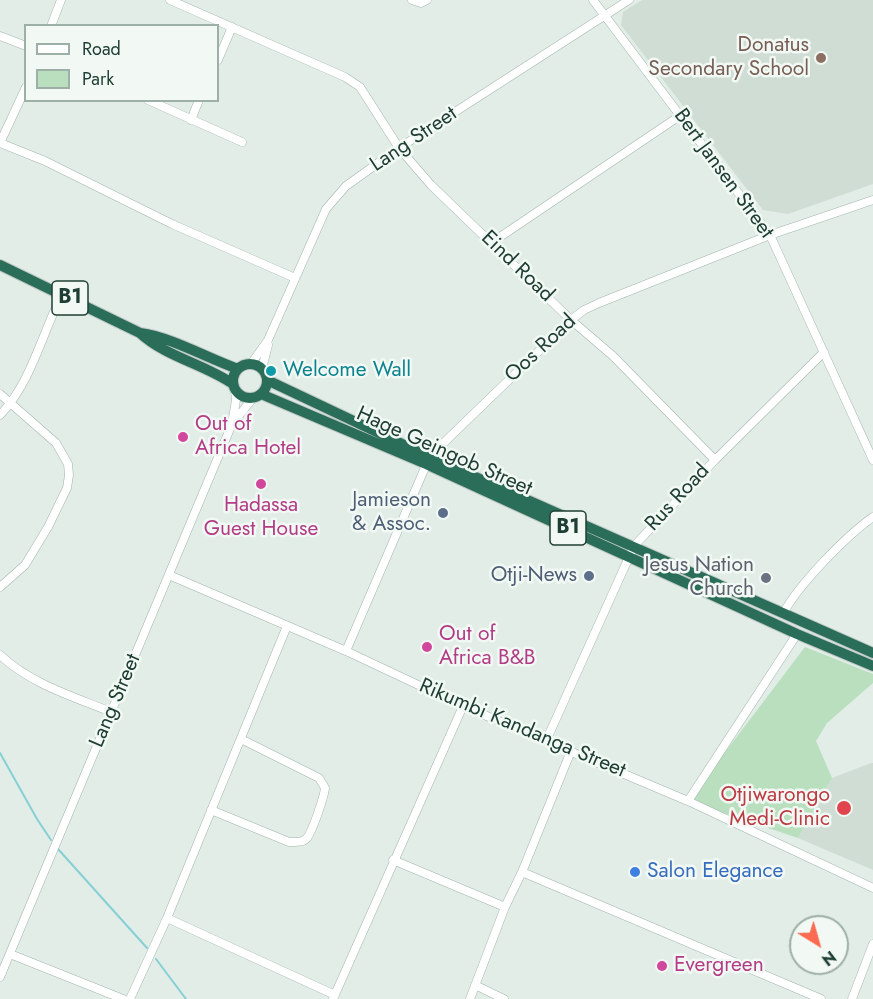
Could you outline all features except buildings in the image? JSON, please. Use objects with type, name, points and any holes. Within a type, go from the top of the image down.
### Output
[{"type":"highway","name":"B1","points":[[0,265],[140,333],[158,346],[212,371],[234,387]]},
{"type":"highway","name":"B1","points":[[140,333],[158,336],[210,360],[238,369]]},
{"type":"highway","points":[[234,387],[235,374],[238,369],[251,364],[262,369],[267,380],[266,388],[257,396]]},
{"type":"highway","name":"Hage Geingob Street","points":[[267,380],[629,556],[797,634],[873,666]]},
{"type":"highway","name":"Hage Geingob Street","points":[[234,387],[243,396],[257,396],[428,460],[634,546],[873,653]]},
{"type":"street","points":[[52,24],[62,0]]},
{"type":"street","name":"Eind Road","points":[[170,0],[180,2],[352,81],[360,87],[399,148],[431,185],[571,320],[613,356],[715,460]]},
{"type":"street","points":[[412,0],[418,3],[427,0]]},
{"type":"street","name":"Bert Jansen Street","points":[[593,0],[770,235],[873,460]]},
{"type":"street","name":"Lang Street","points":[[251,364],[268,340],[330,203],[346,186],[399,148],[629,0]]},
{"type":"street","points":[[219,58],[232,27]]},
{"type":"street","points":[[0,36],[24,44]]},
{"type":"street","points":[[24,91],[0,143],[45,161],[172,224],[295,278]]},
{"type":"street","points":[[152,102],[242,142]]},
{"type":"street","points":[[190,120],[198,102]]},
{"type":"street","points":[[491,243],[681,115]]},
{"type":"street","name":"Oos Road","points":[[346,651],[428,460],[571,320],[584,310],[599,303],[770,235],[873,200]]},
{"type":"street","points":[[0,415],[11,403],[62,294]]},
{"type":"street","name":"Lang Street","points":[[262,369],[268,340]]},
{"type":"street","name":"Rus Road","points":[[546,741],[634,546],[715,460],[824,352]]},
{"type":"street","name":"Lang Street","points":[[232,424],[234,387]]},
{"type":"street","points":[[0,394],[56,444],[68,464],[69,475],[67,488],[26,565],[0,586]]},
{"type":"street","name":"Lang Street","points":[[0,977],[232,424],[257,396]]},
{"type":"street","points":[[783,614],[799,589],[860,526],[873,517]]},
{"type":"street","name":"Rikumbi Kandanga Street","points":[[169,575],[346,651],[463,705],[688,801],[873,888]]},
{"type":"street","points":[[130,999],[167,918],[287,626]]},
{"type":"street","points":[[688,801],[797,634]]},
{"type":"street","points":[[0,655],[38,683],[111,712]]},
{"type":"street","points":[[167,918],[334,997],[463,705]]},
{"type":"street","points":[[211,810],[289,842],[300,842],[307,838],[324,797],[325,788],[319,778],[241,739]]},
{"type":"street","points":[[470,999],[505,907],[522,872],[571,751]]},
{"type":"street","points":[[393,860],[505,907]]},
{"type":"street","points":[[522,872],[821,999]]},
{"type":"street","points":[[852,999],[873,944]]},
{"type":"street","points":[[10,954],[123,999]]},
{"type":"street","points":[[475,986],[504,999]]},
{"type":"shaded area","name":"Donatus Secondary School","points":[[642,0],[873,0],[873,184],[788,214],[763,210],[621,25],[623,12]]},
{"type":"shaded area","name":"Otjiwarongo Medi-Clinic","points":[[873,763],[873,870],[798,838],[832,778]]},
{"type":"green space","points":[[805,647],[873,674],[873,683],[827,723],[816,741],[832,778],[798,838],[688,801]]},
{"type":"waterway","points":[[0,753],[51,840]]},
{"type":"waterway","points":[[58,849],[147,948]]},
{"type":"waterway","points":[[156,959],[186,999]]},
{"type":"place","name":"Donatus Secondary School","points":[[821,58]]},
{"type":"place","name":"Welcome Wall","points":[[271,371]]},
{"type":"place","name":"Out of Africa Hotel","points":[[183,437]]},
{"type":"place","name":"Hadassa Guest House","points":[[261,484]]},
{"type":"place","name":"Jamieson & Assoc.","points":[[443,513]]},
{"type":"place","name":"Otji-News","points":[[589,576]]},
{"type":"place","name":"Jesus Nation Church","points":[[766,578]]},
{"type":"place","name":"Out of Africa B&B","points":[[427,647]]},
{"type":"place","name":"Otjiwarongo Medi-Clinic","points":[[844,808]]},
{"type":"place","name":"Salon Elegance","points":[[635,872]]},
{"type":"place","name":"Evergreen","points":[[662,966]]}]
